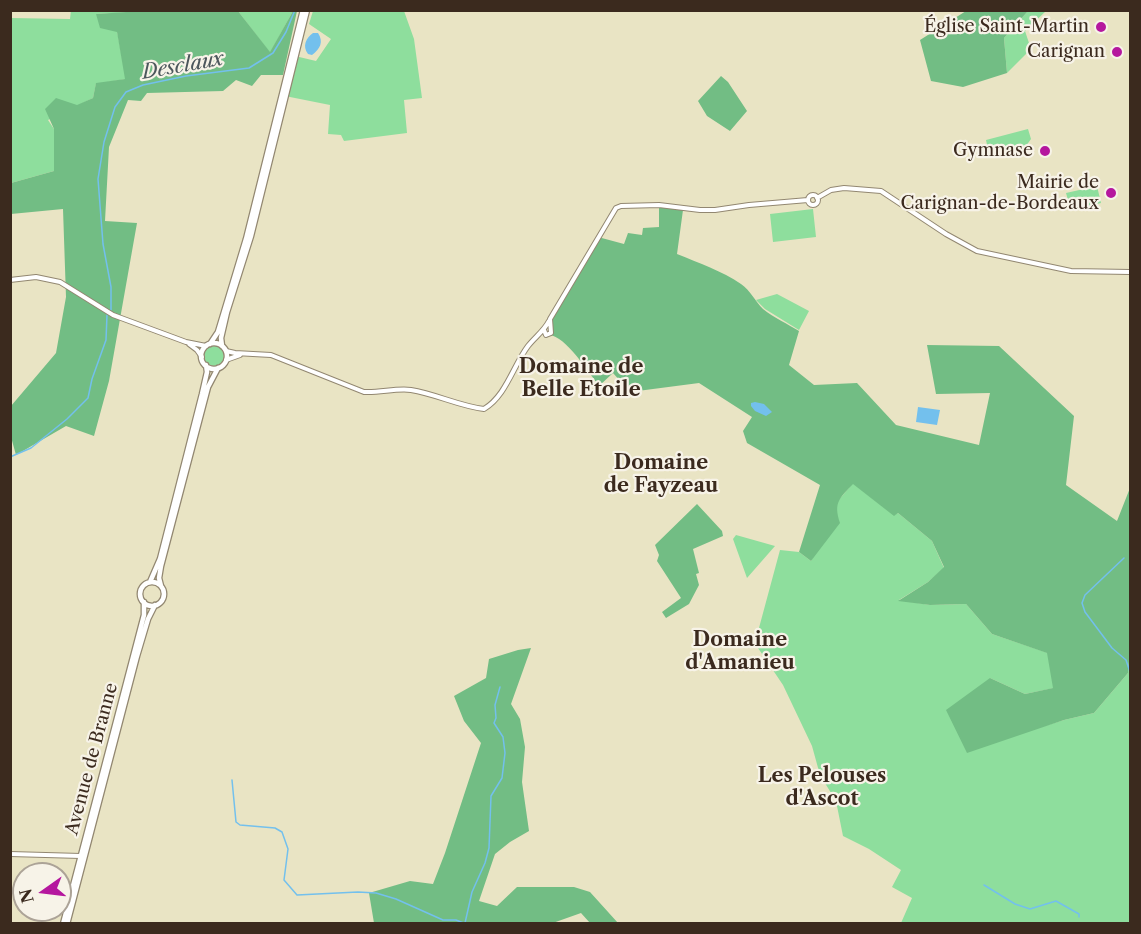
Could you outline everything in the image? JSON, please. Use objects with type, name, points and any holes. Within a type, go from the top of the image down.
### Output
[{"type":"main road","points":[[150,582],[160,559],[202,394],[207,372],[202,357],[218,332],[246,238],[305,10]]},
{"type":"main road","points":[[161,586],[157,582],[145,584],[140,595],[144,602],[148,605],[155,605],[160,603],[164,597],[160,573],[208,387],[218,368],[226,360],[226,351],[222,346],[221,338],[251,236],[305,10]]},
{"type":"main road","points":[[208,345],[222,346]]},
{"type":"main road","points":[[206,365],[218,368]]},
{"type":"main road","name":"Avenue de Branne","points":[[65,924],[144,615],[144,602]]},
{"type":"main road","name":"Avenue de Branne","points":[[65,924],[142,638],[155,605]]},
{"type":"street","points":[[226,351],[271,356],[364,392],[410,390],[484,408],[497,398],[527,347],[546,330],[549,321],[616,208],[621,206],[659,205],[716,210],[749,204],[808,200],[810,204],[815,205],[817,198],[831,190],[844,188],[881,191],[946,234],[977,251],[1071,271],[1131,273]]},
{"type":"street","points":[[10,280],[36,277],[60,282],[113,315],[186,342],[208,345]]},
{"type":"street","points":[[186,342],[202,357]]},
{"type":"street","points":[[226,360],[247,354]]},
{"type":"street","points":[[10,854],[81,856]]},
{"type":"green space","points":[[71,10],[156,11],[96,14],[117,31],[126,79],[96,84],[93,98],[48,120],[54,129],[54,171],[11,183],[11,18],[70,19]]},
{"type":"green space","points":[[156,10],[238,11],[270,52],[293,11],[297,11],[283,75],[261,75],[252,86],[236,80],[223,91],[147,93],[141,101],[128,100],[109,147],[105,221],[137,223],[109,381],[94,436],[66,426],[16,455],[11,437],[11,406],[56,353],[66,297],[63,209],[11,214],[11,183],[54,171],[54,129],[45,109],[56,98],[77,105],[93,98],[96,83],[125,79],[117,32],[100,28],[96,14]]},
{"type":"green space","points":[[238,11],[293,11],[270,53]]},
{"type":"green space","points":[[313,11],[404,11],[414,39],[422,98],[404,100],[407,133],[344,141],[341,135],[328,134],[330,105],[285,96],[295,56],[316,61],[331,39],[309,24]]},
{"type":"green space","points":[[966,11],[1028,11],[1004,38],[1007,73],[963,87],[931,81],[920,40]]},
{"type":"green space","points":[[1028,11],[1046,11],[1025,31],[1031,49],[1007,73],[1004,38]]},
{"type":"green space","points":[[721,76],[728,82],[747,111],[730,131],[707,116],[698,101]]},
{"type":"green space","points":[[1028,129],[1031,139],[1026,146],[989,154],[986,140]]},
{"type":"green space","points":[[1097,186],[1101,203],[1071,210],[1066,193]]},
{"type":"green space","points":[[659,205],[683,210],[677,254],[734,279],[748,290],[763,309],[799,331],[789,365],[814,385],[857,383],[896,425],[979,445],[990,393],[936,394],[927,345],[999,346],[1074,416],[1066,485],[1117,521],[1130,488],[1128,673],[1094,713],[1064,720],[967,753],[946,710],[990,678],[1025,694],[1053,688],[1047,653],[992,634],[966,604],[930,605],[898,601],[928,582],[944,567],[932,541],[898,513],[894,516],[853,484],[839,501],[837,510],[840,523],[811,561],[799,552],[820,485],[747,443],[743,431],[752,417],[699,383],[630,392],[613,373],[599,386],[570,348],[556,337],[549,335],[550,319],[598,237],[624,244],[628,233],[642,235],[643,228],[659,227]]},
{"type":"green space","points":[[813,209],[816,237],[773,242],[770,214]]},
{"type":"green space","points":[[777,294],[809,311],[799,330],[765,309],[756,300]]},
{"type":"green space","points":[[214,346],[221,349],[224,356],[221,363],[214,366],[207,363],[204,356],[207,349]]},
{"type":"green space","points":[[853,483],[894,515],[898,513],[932,541],[944,568],[928,582],[899,600],[930,605],[966,604],[992,634],[1048,653],[1054,688],[1025,694],[990,678],[1025,732],[1094,713],[1128,673],[1130,651],[1130,923],[901,923],[912,898],[892,887],[901,870],[869,849],[843,836],[836,801],[820,775],[812,746],[783,685],[758,648],[756,639],[780,550],[799,552],[811,561],[836,510],[837,502]]},
{"type":"green space","points":[[697,504],[722,531],[723,536],[693,549],[699,573],[696,574],[699,585],[689,604],[666,618],[662,612],[681,598],[657,561],[659,555],[655,545]]},
{"type":"green space","points":[[736,535],[775,546],[747,578],[733,539]]},
{"type":"green space","points":[[531,648],[511,704],[520,719],[525,747],[522,782],[529,831],[495,854],[479,901],[497,906],[517,887],[574,887],[590,892],[618,923],[590,923],[581,913],[550,924],[374,923],[369,893],[410,881],[433,884],[445,853],[481,743],[464,721],[454,696],[486,678],[489,659]]},
{"type":"water","points":[[313,33],[318,33],[321,42],[312,55],[308,54],[305,45],[308,37]]},
{"type":"water","points":[[751,403],[764,404],[772,412],[766,416],[755,411]]},
{"type":"water","points":[[918,407],[940,410],[937,425],[916,422]]},
{"type":"waterway","name":"Desclaux","points":[[111,310],[111,287],[103,244],[98,179],[104,142],[115,107],[126,92],[143,85],[186,76],[249,68],[273,53],[286,32],[295,10]]},
{"type":"waterway","name":"Desclaux","points":[[10,457],[31,448],[67,419],[88,398],[92,379],[106,340],[107,315]]},
{"type":"waterway","points":[[1124,558],[1085,595],[1082,603],[1085,612],[1112,648],[1126,660],[1130,672]]},
{"type":"waterway","points":[[465,923],[472,892],[489,848],[491,796],[502,778],[505,753],[503,737],[494,723],[495,705],[500,687]]},
{"type":"waterway","points":[[232,780],[236,822],[240,825],[275,828],[282,832],[288,849],[284,880],[297,895],[376,893],[396,899],[443,920],[456,920],[466,924]]},
{"type":"waterway","points":[[984,885],[1015,904],[1030,909],[1056,901],[1079,914],[1079,917]]},
{"type":"place","name":"Église Saint-Martin","points":[[1101,27]]},
{"type":"place","name":"Carignan","points":[[1117,52]]},
{"type":"place","name":"Gymnase","points":[[1045,151]]},
{"type":"place","name":"Mairie de Carignan-de-Bordeaux","points":[[1111,193]]},
{"type":"district","name":"Domaine de Belle Etoile","points":[[581,378]]},
{"type":"district","name":"Domaine de Fayzeau","points":[[661,474]]},
{"type":"district","name":"Domaine d'Amanieu","points":[[740,652]]},
{"type":"district","name":"Les Pelouses d'Ascot","points":[[822,788]]}]
